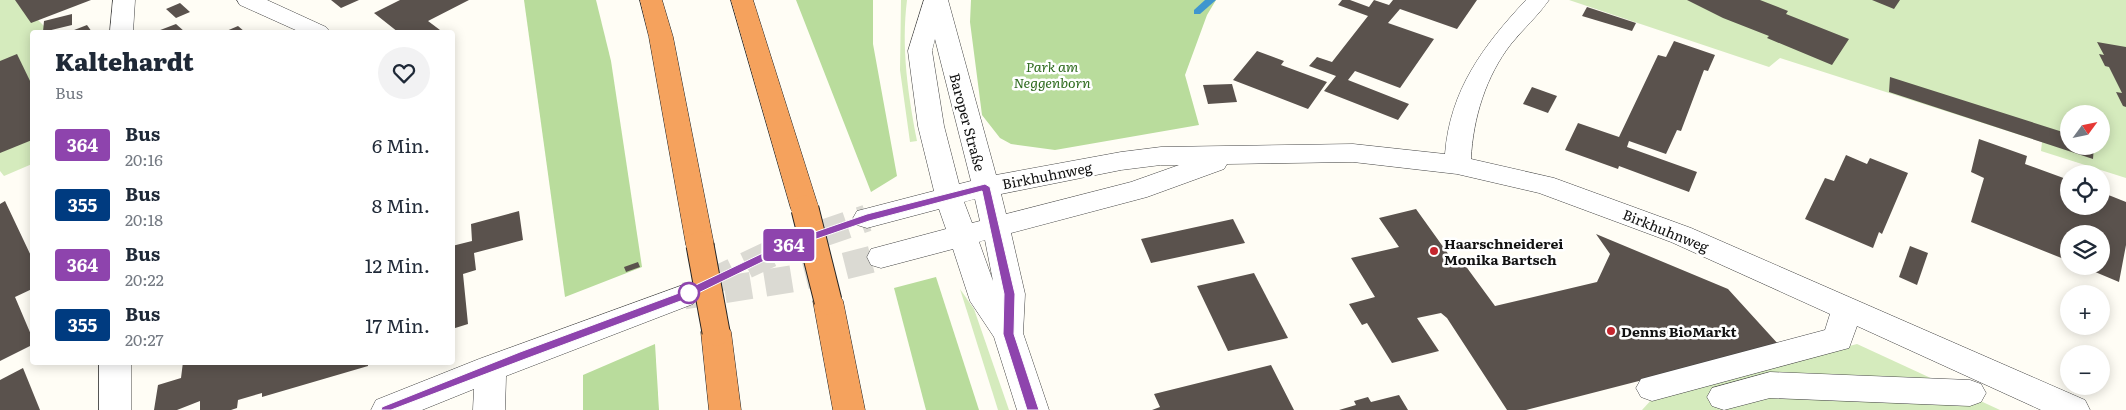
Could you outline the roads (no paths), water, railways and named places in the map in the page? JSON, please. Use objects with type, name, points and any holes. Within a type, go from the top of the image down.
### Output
[{"type":"highway","points":[[651,0],[661,37],[716,332],[725,410]]},
{"type":"highway","points":[[742,0],[805,209],[828,301],[849,410]]},
{"type":"street","points":[[122,30],[124,0]]},
{"type":"street","points":[[248,0],[314,30]]},
{"type":"street","name":"Baroper Straße","points":[[936,0],[996,227],[1010,294],[1008,334]]},
{"type":"street","name":"Baroper Straße","points":[[936,0],[920,51],[930,126],[949,197],[985,301],[1008,334],[1033,410]]},
{"type":"street","points":[[1457,164],[1458,146],[1473,88],[1493,52],[1538,0]]},
{"type":"street","name":"Birkhuhnweg","points":[[867,218],[985,187],[1121,160],[1161,156],[1353,153],[1457,164],[1544,185],[1681,235],[2074,410]]},
{"type":"street","name":"Birkhuhnweg","points":[[881,257],[1137,190],[1230,156]]},
{"type":"street","points":[[386,410],[490,368],[682,296]]},
{"type":"street","points":[[1652,388],[1838,339],[1847,308]]},
{"type":"street","points":[[115,365],[115,410]]},
{"type":"street","points":[[489,410],[490,368]]},
{"type":"street","points":[[1723,397],[1770,385],[1970,393]]},
{"type":"waterway","points":[[1197,12],[1211,0]]},
{"type":"tunnel","points":[[709,283],[789,245],[867,218]]},
{"type":"tunnel","points":[[684,296],[797,278],[881,257]]},
{"type":"place","name":"Haarschneiderei Monika Bartsch","points":[[1434,251]]},
{"type":"place","name":"Denns BioMarkt","points":[[1611,331]]},
{"type":"park label","name":"Park am Neggenborn","points":[[1052,74]]}]
